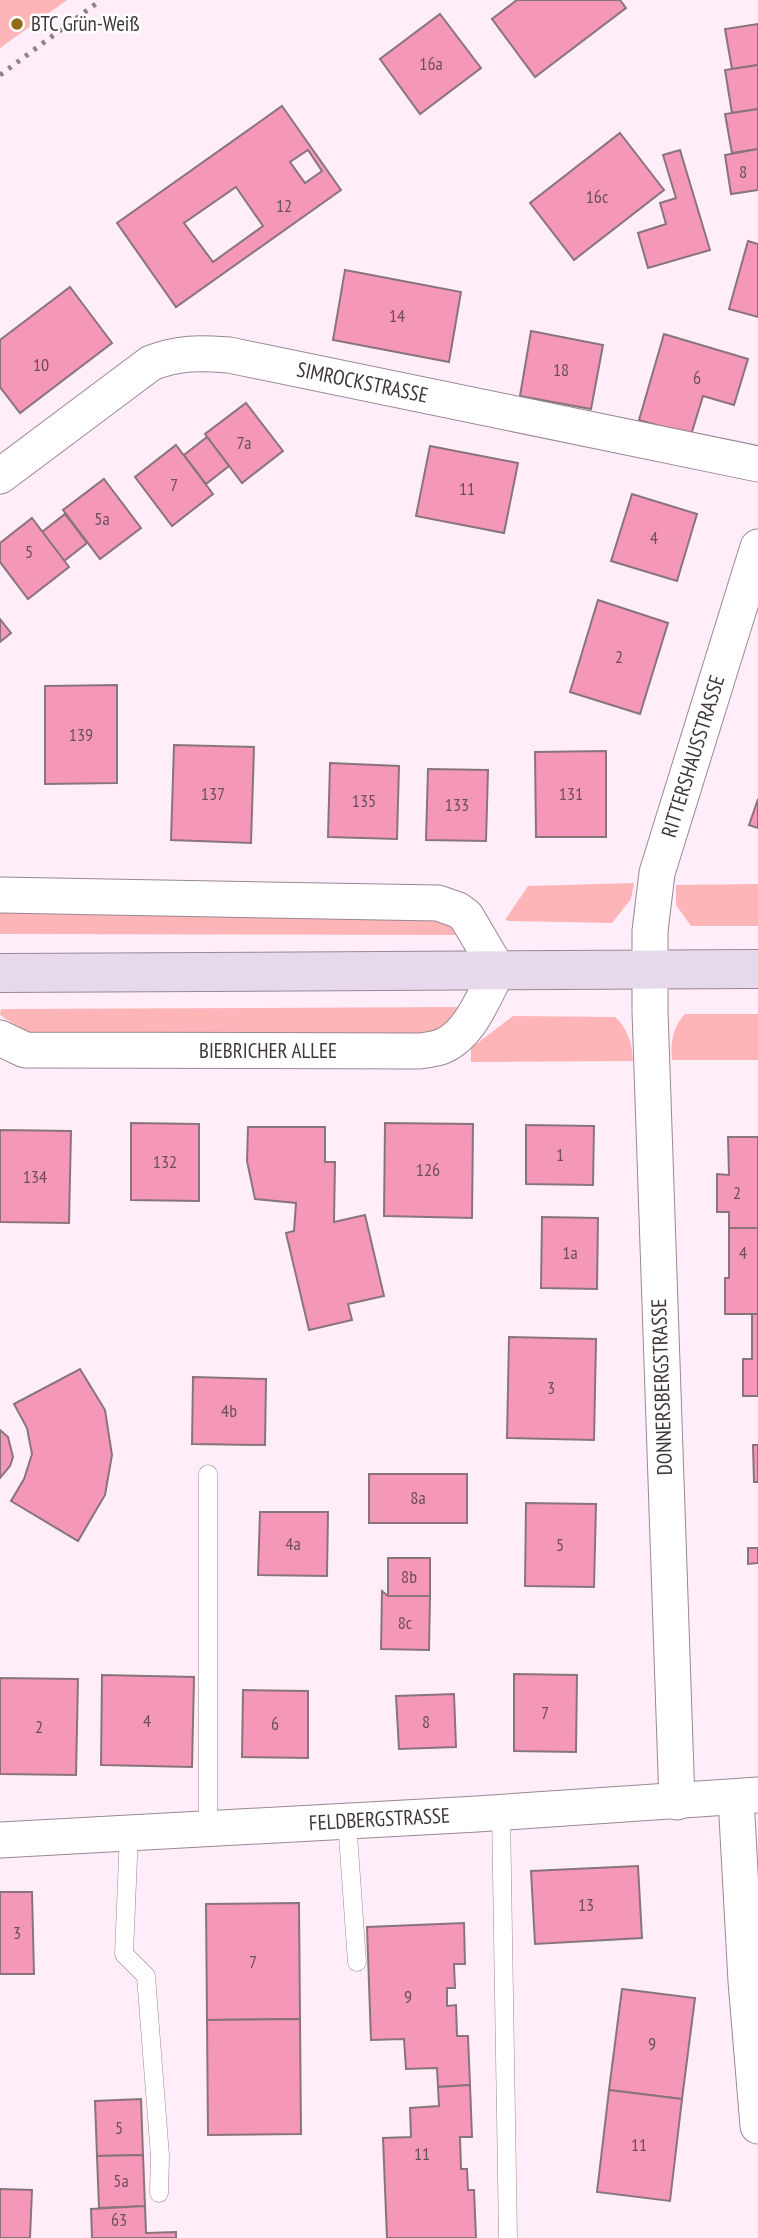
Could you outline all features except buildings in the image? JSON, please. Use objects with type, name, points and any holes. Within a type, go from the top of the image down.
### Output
[{"type":"main road","points":[[0,973],[758,969]]},
{"type":"street","name":"SIMROCKSTRASSE","points":[[0,476],[151,363],[171,355],[194,353],[229,355],[758,464]]},
{"type":"street","name":"RITTERSHAUSSTRASSE","points":[[649,971],[650,931],[657,873],[758,547]]},
{"type":"street","points":[[0,895],[438,903],[466,916],[498,970]]},
{"type":"street","name":"BIEBRICHER ALLEE","points":[[0,1038],[24,1050],[421,1051],[441,1047],[455,1039],[467,1026],[498,970]]},
{"type":"street","name":"DONNERSBERGSTRASSE","points":[[649,971],[677,1802]]},
{"type":"street","points":[[747,1797],[746,1981],[758,2126]]},
{"type":"street","name":"FELDBERGSTRASSE","points":[[0,1840],[747,1797]]},
{"type":"lane","points":[[208,1474],[208,1829]]},
{"type":"lane","points":[[501,1813],[508,2238]]},
{"type":"lane","points":[[347,1821],[356,1962]]},
{"type":"lane","points":[[129,1833],[124,1954],[146,1976],[160,2156],[159,2193]]},
{"type":"shaded area","name":"BTC Grün-Weiß","points":[[0,0],[67,0],[0,48]]},
{"type":"shaded area","points":[[634,883],[631,899],[612,923],[505,920],[528,886]]},
{"type":"shaded area","points":[[758,884],[758,926],[691,926],[676,905],[676,885]]},
{"type":"shaded area","points":[[438,912],[459,932],[455,935],[0,934],[0,913]]},
{"type":"shaded area","points":[[461,1007],[456,1017],[430,1035],[37,1039],[0,1015],[1,1009]]},
{"type":"shaded area","points":[[685,1014],[758,1014],[758,1060],[672,1060],[673,1035]]},
{"type":"shaded area","points":[[513,1016],[615,1017],[628,1037],[633,1061],[471,1062],[471,1048]]},
{"type":"railway","points":[[0,75],[101,0]]},
{"type":"place","name":"BTC Grün-Weiß","points":[[17,24]]}]
